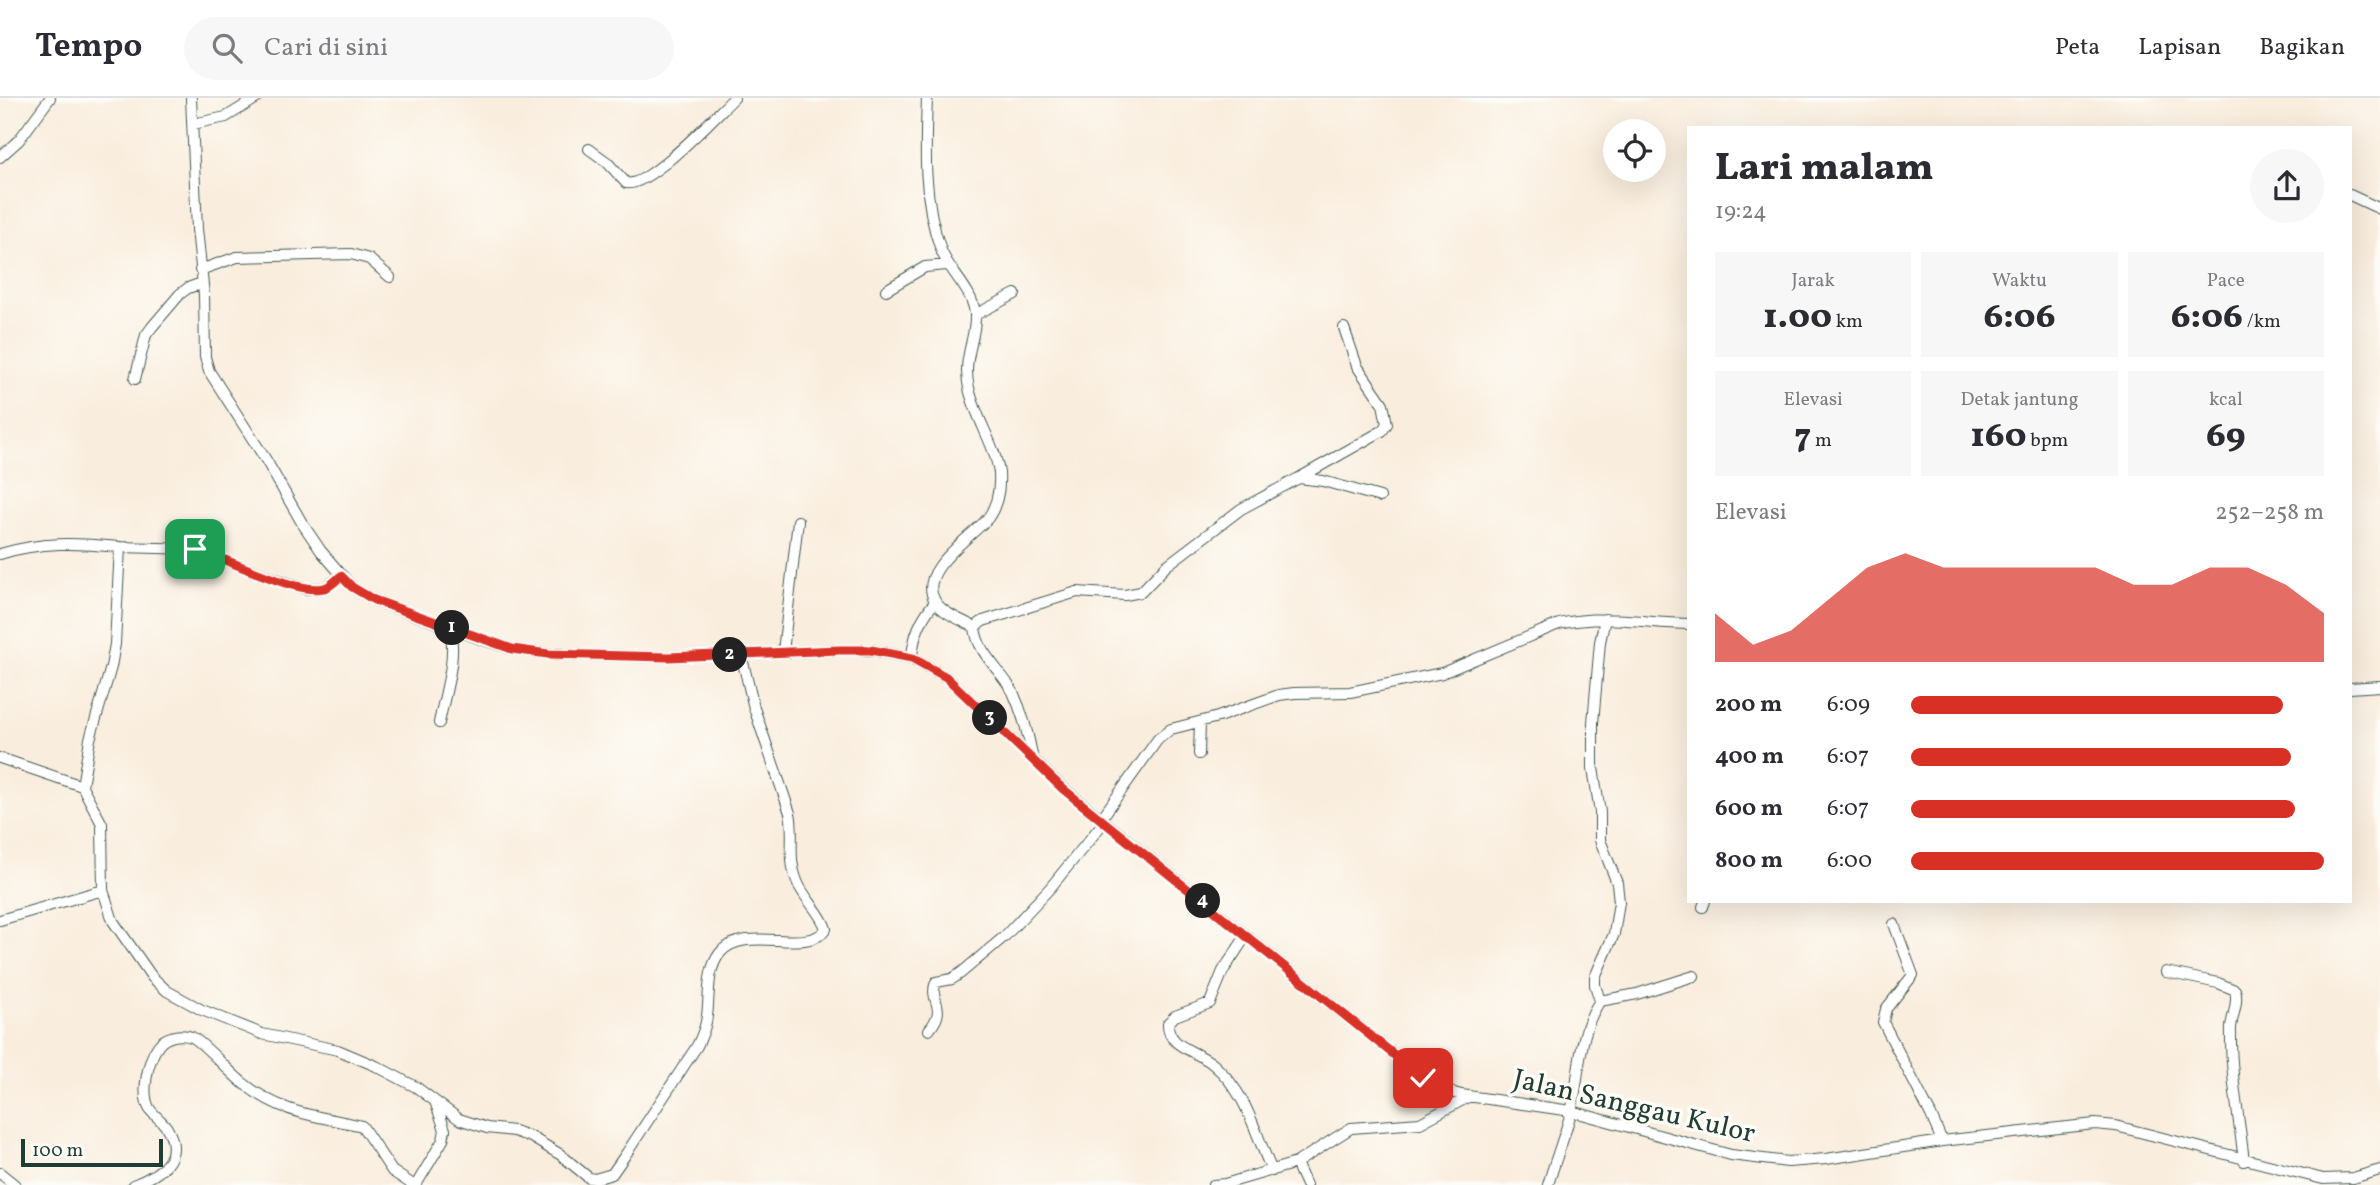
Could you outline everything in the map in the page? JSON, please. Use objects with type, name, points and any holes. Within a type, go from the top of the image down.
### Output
[{"type":"street","points":[[0,157],[19,140],[50,98]]},
{"type":"street","name":"Jalan Sanggau Kulor","points":[[191,98],[200,270],[206,320],[205,357],[209,371],[266,460],[302,523],[341,576],[352,587],[374,600],[512,649],[548,654],[668,657],[871,650],[912,658],[946,677],[1102,821],[1423,1078],[1444,1090],[1571,1111],[1731,1155],[1770,1161],[1805,1161],[1942,1141],[2095,1124],[2116,1126],[2327,1181],[2353,1178],[2380,1170]]},
{"type":"street","points":[[193,124],[226,117],[257,98]]},
{"type":"street","points":[[589,149],[607,162],[626,183],[638,183],[680,151],[734,98]]},
{"type":"street","points":[[927,98],[928,199],[947,265],[969,297],[975,315],[966,360],[968,386],[998,464],[1000,486],[998,500],[988,517],[940,564],[934,573],[932,584],[935,602],[975,627],[978,642],[1012,691],[1028,731],[1033,760]]},
{"type":"street","points":[[2352,196],[2380,209]]},
{"type":"street","points":[[200,270],[237,257],[351,254],[369,260],[390,277]]},
{"type":"street","points":[[886,289],[925,267],[947,265]]},
{"type":"street","points":[[135,379],[146,335],[180,294],[188,288],[202,284]]},
{"type":"street","points":[[975,315],[1014,294]]},
{"type":"street","points":[[975,627],[983,621],[1077,592],[1141,592],[1175,559],[1241,509],[1382,431],[1387,424],[1383,404],[1357,366],[1344,328]]},
{"type":"street","points":[[1299,478],[1323,481],[1380,497]]},
{"type":"street","points":[[783,652],[798,521]]},
{"type":"street","points":[[0,554],[50,543],[195,549],[307,589],[326,588],[341,576]]},
{"type":"street","points":[[120,547],[115,644],[90,739],[82,786],[102,824],[103,890],[113,921],[152,977],[167,991],[202,1010],[262,1034],[323,1046],[348,1054],[400,1077],[459,1119],[531,1137],[561,1155],[589,1178],[612,1174],[704,1033],[711,974],[719,954],[738,940],[792,941],[825,932],[825,925],[797,881],[790,853],[790,814],[754,708],[741,654]]},
{"type":"street","points":[[912,658],[915,635],[923,615],[935,602]]},
{"type":"street","points":[[1548,1185],[1571,1111],[1588,1029],[1600,1001],[1595,977],[1614,934],[1619,902],[1618,883],[1600,840],[1600,812],[1593,768],[1594,716],[1600,642],[1605,619]]},
{"type":"street","points":[[929,1030],[937,1021],[939,1012],[934,994],[936,982],[952,979],[997,944],[1050,888],[1102,821],[1163,734],[1171,729],[1279,695],[1350,692],[1442,673],[1559,624],[1576,620],[1687,624]]},
{"type":"street","points":[[439,723],[454,643],[450,628]]},
{"type":"street","points":[[2352,688],[2380,686]]},
{"type":"street","points":[[1199,754],[1200,722]]},
{"type":"street","points":[[0,758],[82,786]]},
{"type":"street","points":[[0,920],[103,890]]},
{"type":"street","points":[[1894,924],[1913,975],[1886,1009],[1883,1022],[1942,1141]]},
{"type":"street","points":[[1246,936],[1223,971],[1210,1003],[1175,1016],[1168,1023],[1168,1030],[1172,1038],[1184,1048],[1213,1063],[1239,1093],[1248,1108],[1272,1171]]},
{"type":"street","points":[[2166,972],[2218,983],[2235,990],[2231,1045],[2244,1161]]},
{"type":"street","points":[[1600,1001],[1637,994],[1694,975]]},
{"type":"street","points":[[133,1185],[152,1178],[171,1161],[173,1155],[167,1127],[150,1110],[146,1092],[150,1067],[159,1044],[175,1035],[194,1038],[243,1083],[284,1108],[309,1116],[362,1126],[392,1171],[419,1179],[443,1140],[445,1130],[436,1102]]},
{"type":"street","points":[[1213,1185],[1225,1184],[1296,1163],[1351,1128],[1420,1123],[1470,1096]]},
{"type":"street","points":[[1296,1163],[1306,1185]]},
{"type":"street","points":[[0,1173],[12,1184]]},
{"type":"route","points":[[195,549],[307,589],[326,588],[341,576],[352,587],[374,600],[512,649],[548,654],[668,657],[871,650],[912,658],[946,677],[1063,789],[1423,1078]]}]
